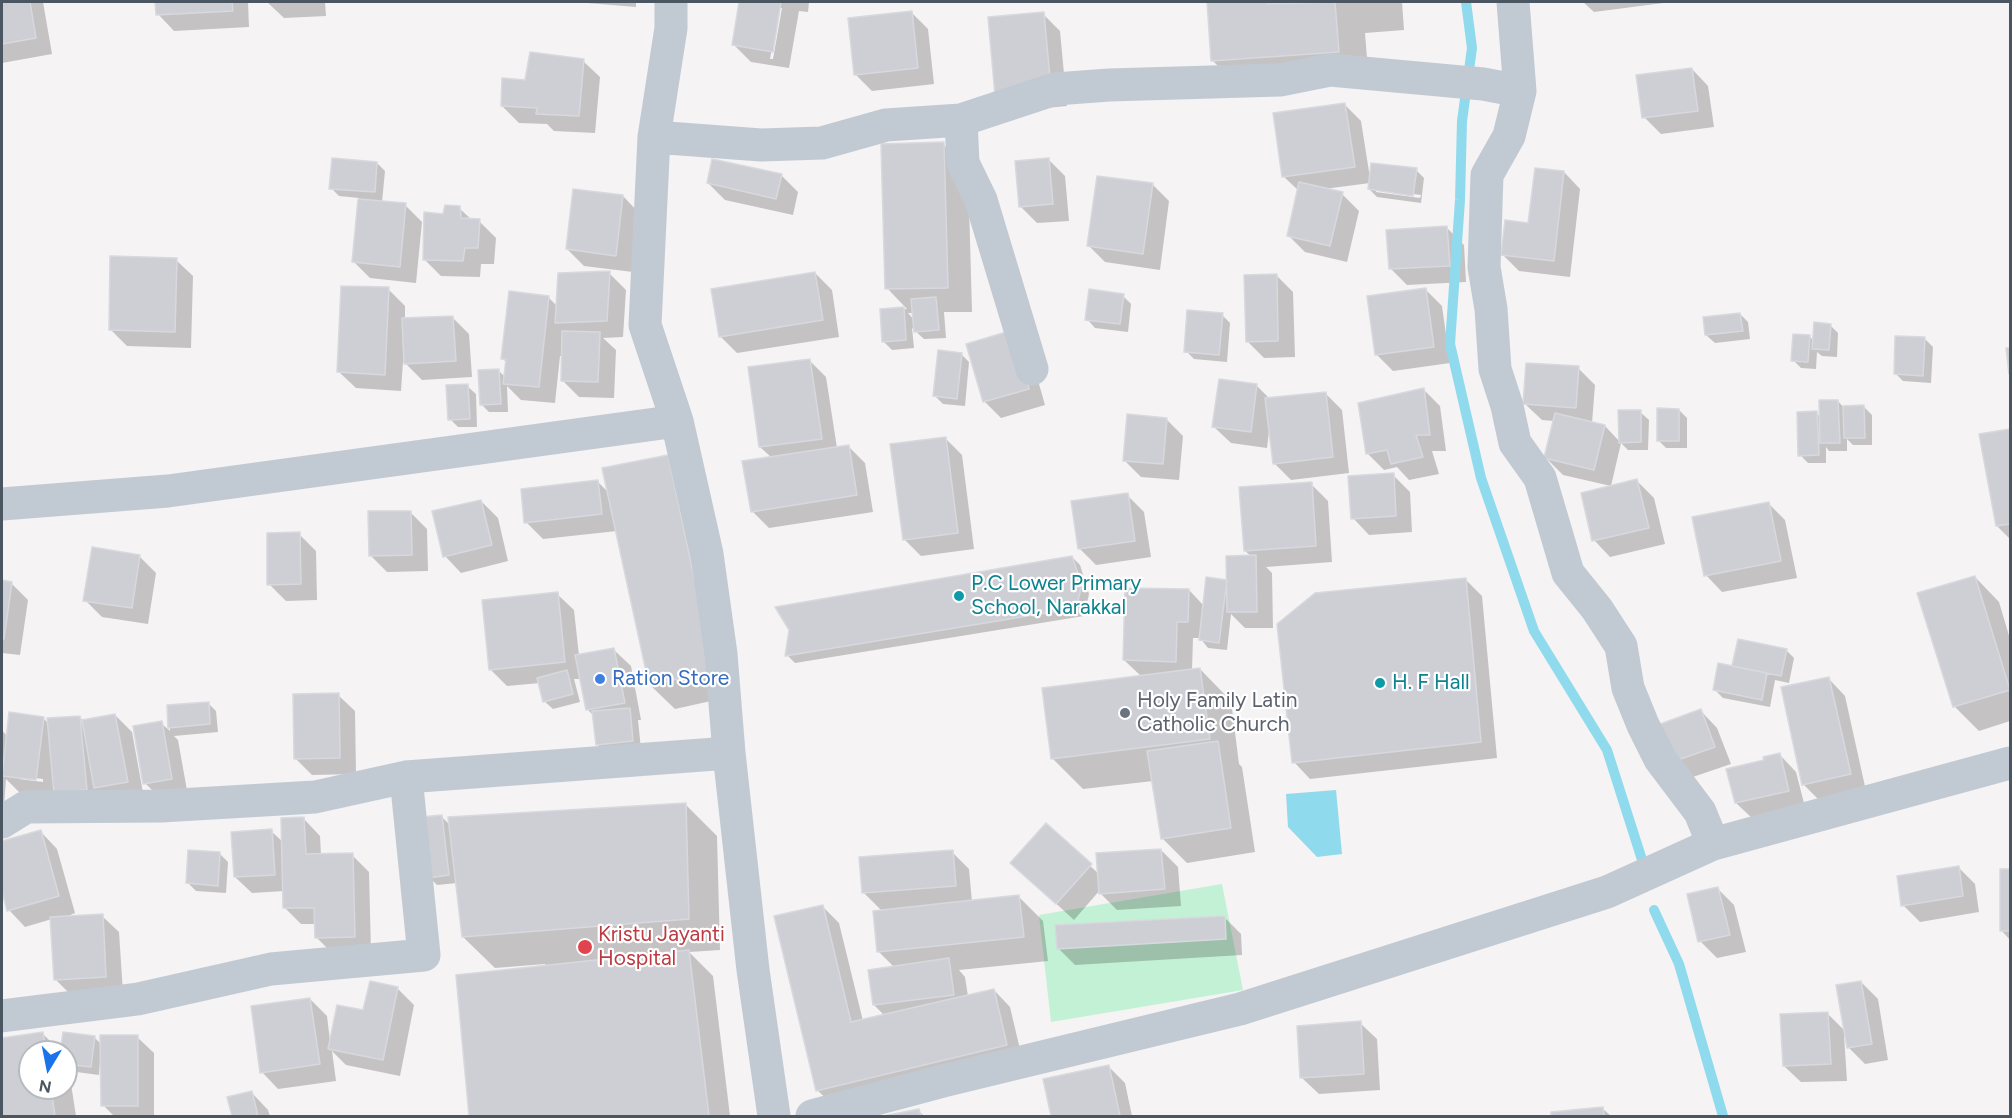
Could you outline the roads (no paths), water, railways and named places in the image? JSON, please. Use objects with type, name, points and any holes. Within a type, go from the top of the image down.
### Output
[{"type":"street","points":[[671,2],[670,28],[654,137],[645,324],[677,421],[707,554],[721,654],[729,753],[753,970],[774,1116]]},
{"type":"street","points":[[1513,2],[1520,91],[1509,136],[1487,175],[1484,267],[1491,309],[1495,369],[1507,406],[1515,443],[1540,478],[1568,573],[1598,609],[1621,646],[1628,688],[1643,725],[1660,759],[1700,812],[1713,844]]},
{"type":"street","points":[[654,137],[761,145],[822,143],[885,125],[961,120],[1055,89],[1109,85],[1281,80],[1330,70],[1483,84],[1520,91]]},
{"type":"street","points":[[961,120],[963,163],[981,200],[1032,369]]},
{"type":"street","points":[[2,504],[168,491],[677,421]]},
{"type":"street","points":[[2,822],[26,807],[161,806],[315,796],[406,777],[729,753]]},
{"type":"street","points":[[812,1116],[943,1081],[1240,1009],[1608,892],[1713,844],[2010,763]]},
{"type":"street","points":[[2,1016],[138,999],[271,969],[424,955],[406,777]]},
{"type":"water","points":[[1336,790],[1342,854],[1317,857],[1288,827],[1286,794]]},
{"type":"waterway","points":[[1466,2],[1472,48],[1462,121],[1460,200],[1450,344],[1481,478],[1534,631],[1607,750],[1644,866]]},
{"type":"waterway","points":[[1654,910],[1679,964],[1723,1116]]},
{"type":"place","name":"P.C Lower Primary School, Narakkal","points":[[959,596]]},
{"type":"place","name":"Ration Store","points":[[600,679]]},
{"type":"place","name":"H. F Hall","points":[[1380,683]]},
{"type":"place","name":"Holy Family Latin Catholic Church","points":[[1125,713]]},
{"type":"place","name":"Kristu Jayanti Hospital","points":[[585,947]]}]
